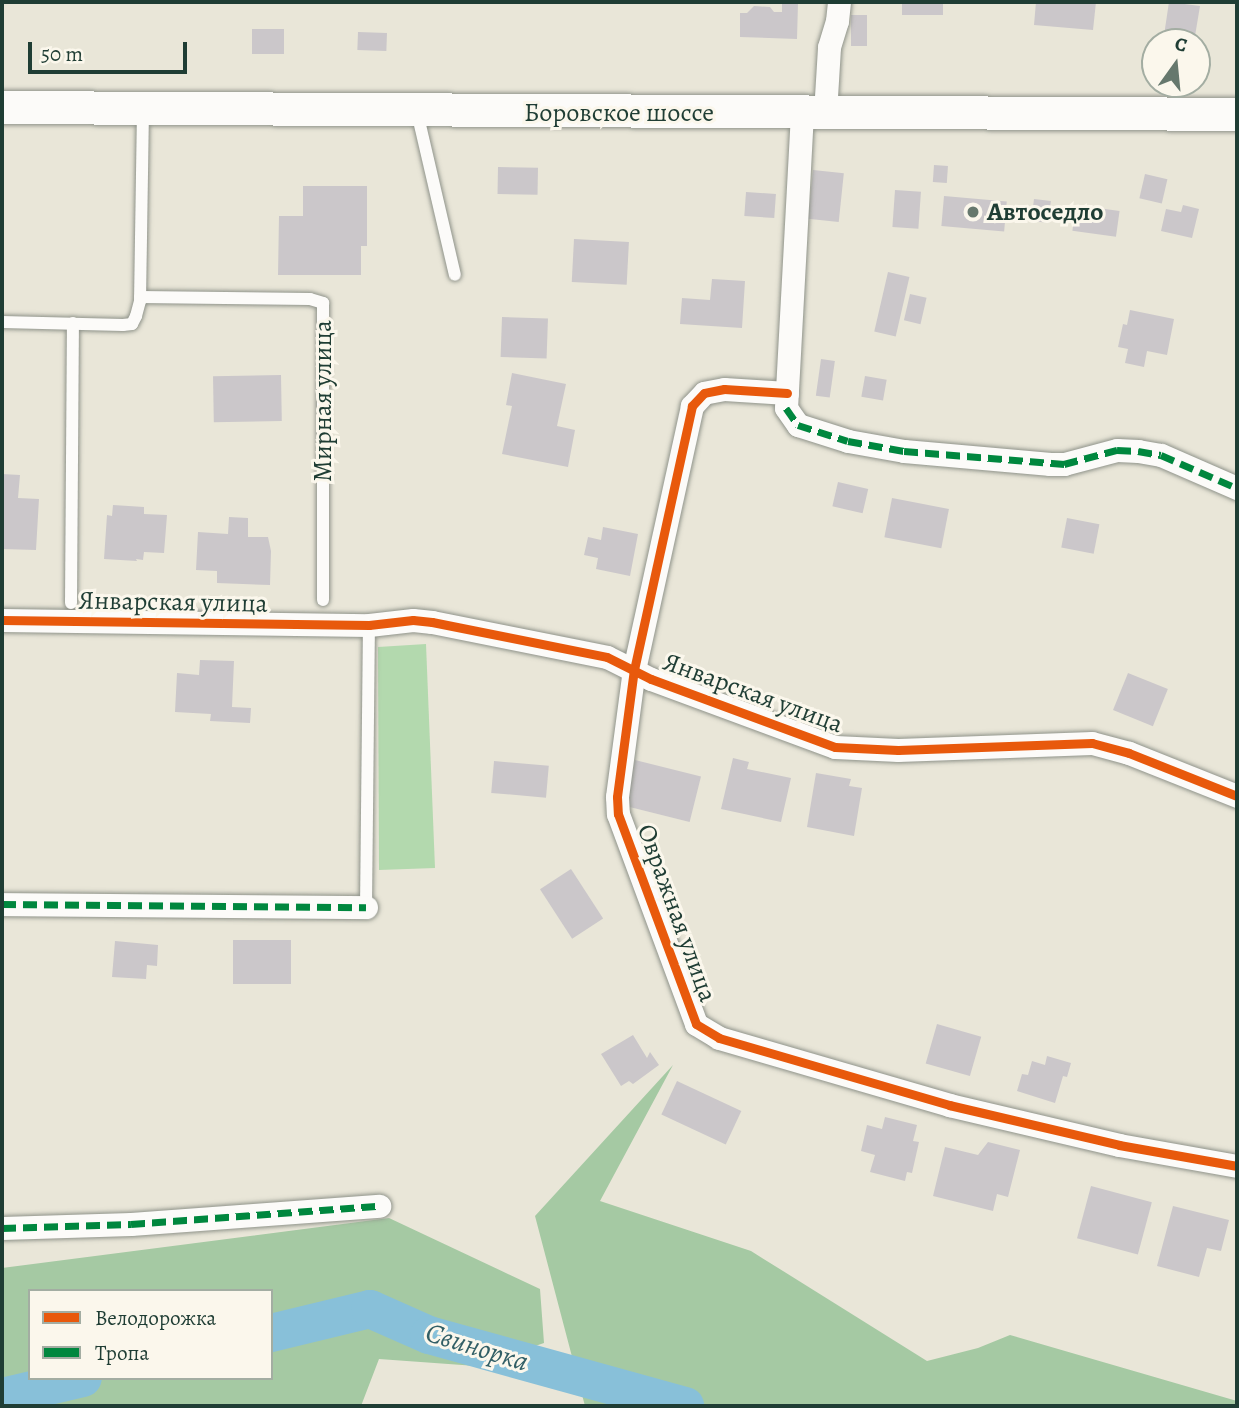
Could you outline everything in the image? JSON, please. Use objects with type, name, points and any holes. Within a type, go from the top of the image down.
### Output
[{"type":"main road","name":"Боровское шоссе","points":[[2,107],[1237,114]]},
{"type":"street","points":[[839,2],[813,113],[786,400],[798,425],[848,441],[904,451],[1064,464],[1117,450],[1138,451],[1161,455],[1237,488]]},
{"type":"street","name":"Овражная улица","points":[[786,400],[724,389],[704,393],[692,405],[634,669],[617,796],[618,814],[696,1024],[707,1033],[949,1105],[1119,1145],[1237,1166]]},
{"type":"street","name":"Январская улица","points":[[2,620],[369,625],[432,622],[607,657],[651,679],[835,747],[886,750],[1092,743],[1129,753],[1237,796]]},
{"type":"street","points":[[2,904],[366,907]]},
{"type":"street","points":[[2,1228],[131,1224],[379,1206]]},
{"type":"lane","points":[[2,322],[132,324],[139,310],[140,297],[143,109]]},
{"type":"lane","points":[[416,111],[455,275]]},
{"type":"lane","name":"Мирная улица","points":[[140,297],[310,299],[323,303],[323,600]]},
{"type":"lane","points":[[71,603],[73,323]]},
{"type":"lane","points":[[366,907],[369,625]]},
{"type":"green space","points":[[426,644],[435,868],[379,870],[378,647]]},
{"type":"green space","points":[[673,1065],[600,1201],[751,1251],[927,1361],[978,1348],[1010,1335],[1237,1401],[1237,1406],[585,1406],[535,1216]]},
{"type":"green space","points":[[389,1218],[540,1289],[544,1343],[476,1366],[379,1359],[361,1406],[2,1406],[2,1268]]},
{"type":"building","points":[[902,2],[943,2],[943,15],[902,15]]},
{"type":"building","points":[[1036,2],[1096,2],[1093,30],[1034,25]]},
{"type":"building","points":[[1169,2],[1200,6],[1196,28],[1165,28]]},
{"type":"building","points":[[782,3],[798,3],[797,39],[740,37],[740,13],[747,13],[754,6],[770,7],[774,12],[782,12]]},
{"type":"building","points":[[851,15],[867,15],[867,46],[851,46]]},
{"type":"building","points":[[252,29],[284,29],[284,54],[252,54]]},
{"type":"building","points":[[358,32],[387,33],[386,51],[357,50]]},
{"type":"building","points":[[934,165],[948,166],[947,183],[933,182]]},
{"type":"building","points":[[498,167],[538,168],[538,195],[498,194]]},
{"type":"building","points":[[813,170],[844,173],[839,222],[808,219]]},
{"type":"building","points":[[1145,174],[1167,179],[1162,204],[1139,198]]},
{"type":"building","points":[[303,186],[367,186],[367,246],[361,246],[361,275],[278,275],[279,216],[303,216]]},
{"type":"building","points":[[895,190],[921,192],[918,229],[892,227]]},
{"type":"building","points":[[746,192],[776,194],[774,218],[744,216]]},
{"type":"building","points":[[944,196],[1007,201],[1004,231],[941,226]]},
{"type":"building","points":[[1034,199],[1051,201],[1048,223],[1031,221]]},
{"type":"building","points":[[1076,205],[1120,211],[1116,237],[1072,231]]},
{"type":"building","points":[[1183,205],[1199,209],[1192,238],[1161,231],[1166,209],[1181,212]]},
{"type":"building","points":[[574,239],[629,242],[627,285],[572,282]]},
{"type":"building","points":[[888,272],[909,277],[896,336],[874,331]]},
{"type":"building","points":[[712,279],[745,281],[742,328],[680,324],[682,298],[710,300]]},
{"type":"building","points":[[910,294],[927,298],[920,324],[904,320]]},
{"type":"building","points":[[1130,310],[1174,319],[1167,355],[1147,351],[1144,367],[1125,363],[1128,349],[1118,347],[1123,324],[1127,325]]},
{"type":"building","points":[[502,317],[548,319],[547,359],[501,357]]},
{"type":"building","points":[[821,359],[835,361],[830,398],[816,396]]},
{"type":"building","points":[[512,373],[566,384],[557,426],[575,430],[568,467],[502,454],[512,406],[506,405]]},
{"type":"building","points":[[281,375],[282,421],[214,422],[213,376]]},
{"type":"building","points":[[865,376],[887,380],[883,401],[861,397]]},
{"type":"building","points":[[2,474],[20,475],[18,498],[39,499],[36,550],[2,549]]},
{"type":"building","points":[[838,482],[868,489],[863,513],[832,506]]},
{"type":"building","points":[[892,498],[949,509],[941,548],[884,537]]},
{"type":"building","points":[[113,505],[144,507],[144,514],[167,515],[164,553],[144,552],[143,560],[136,559],[137,561],[104,559],[107,515],[112,516]]},
{"type":"building","points":[[229,517],[248,518],[248,537],[268,537],[271,551],[270,585],[217,583],[217,571],[196,570],[198,532],[228,534]]},
{"type":"building","points":[[1067,518],[1099,524],[1094,554],[1061,547]]},
{"type":"building","points":[[603,527],[638,534],[630,576],[596,569],[598,558],[584,555],[588,537],[601,540]]},
{"type":"building","points":[[200,660],[234,661],[232,707],[251,708],[250,723],[210,721],[211,714],[175,712],[177,673],[199,675]]},
{"type":"building","points":[[1128,673],[1168,689],[1153,726],[1113,710]]},
{"type":"building","points":[[733,758],[749,762],[747,769],[791,778],[781,822],[721,809]]},
{"type":"building","points":[[635,760],[701,776],[690,822],[624,806]]},
{"type":"building","points":[[494,761],[549,766],[546,798],[491,793]]},
{"type":"building","points":[[816,773],[851,779],[849,786],[862,788],[854,836],[807,827]]},
{"type":"building","points":[[571,869],[603,918],[572,939],[540,889]]},
{"type":"building","points":[[233,940],[291,940],[291,984],[233,984]]},
{"type":"building","points":[[115,941],[158,945],[157,966],[147,965],[146,979],[112,977]]},
{"type":"building","points":[[937,1024],[981,1037],[970,1076],[926,1063]]},
{"type":"building","points":[[633,1035],[647,1058],[650,1052],[659,1065],[633,1084],[629,1081],[621,1086],[601,1054]]},
{"type":"building","points":[[1047,1056],[1071,1063],[1067,1077],[1063,1076],[1055,1103],[1017,1091],[1022,1074],[1028,1075],[1032,1061],[1045,1065]]},
{"type":"building","points":[[677,1081],[741,1111],[726,1145],[661,1115]]},
{"type":"building","points":[[885,1117],[917,1125],[913,1141],[919,1142],[912,1173],[907,1172],[905,1181],[870,1172],[875,1155],[861,1151],[867,1125],[882,1129]]},
{"type":"building","points":[[988,1142],[1020,1150],[1008,1197],[997,1194],[993,1211],[933,1196],[945,1147],[978,1155]]},
{"type":"building","points":[[1091,1186],[1152,1202],[1138,1254],[1077,1238]]},
{"type":"building","points":[[1173,1206],[1229,1220],[1221,1251],[1207,1248],[1199,1277],[1157,1266]]},
{"type":"waterway","name":"Свинорка","points":[[273,1333],[370,1309],[429,1335],[685,1406]]},
{"type":"waterway","name":"Свинорка","points":[[2,1397],[74,1380]]},
{"type":"marked path","points":[[786,408],[798,425],[848,441],[904,451],[1064,464],[1117,450],[1138,451],[1161,455],[1237,488]]},
{"type":"marked path","points":[[2,904],[366,907]]},
{"type":"marked path","points":[[2,1228],[131,1224],[379,1206]]},
{"type":"cycle path","points":[[787,393],[724,389],[704,393],[692,406],[634,669],[617,797],[618,814],[696,1024],[719,1038],[949,1105],[1119,1145],[1237,1166]]},
{"type":"cycle path","points":[[2,620],[369,625],[413,620],[432,622],[607,657],[651,679],[835,747],[898,750],[1092,743],[1129,753],[1237,796]]},
{"type":"place","name":"Автоседло","points":[[973,212]]}]
